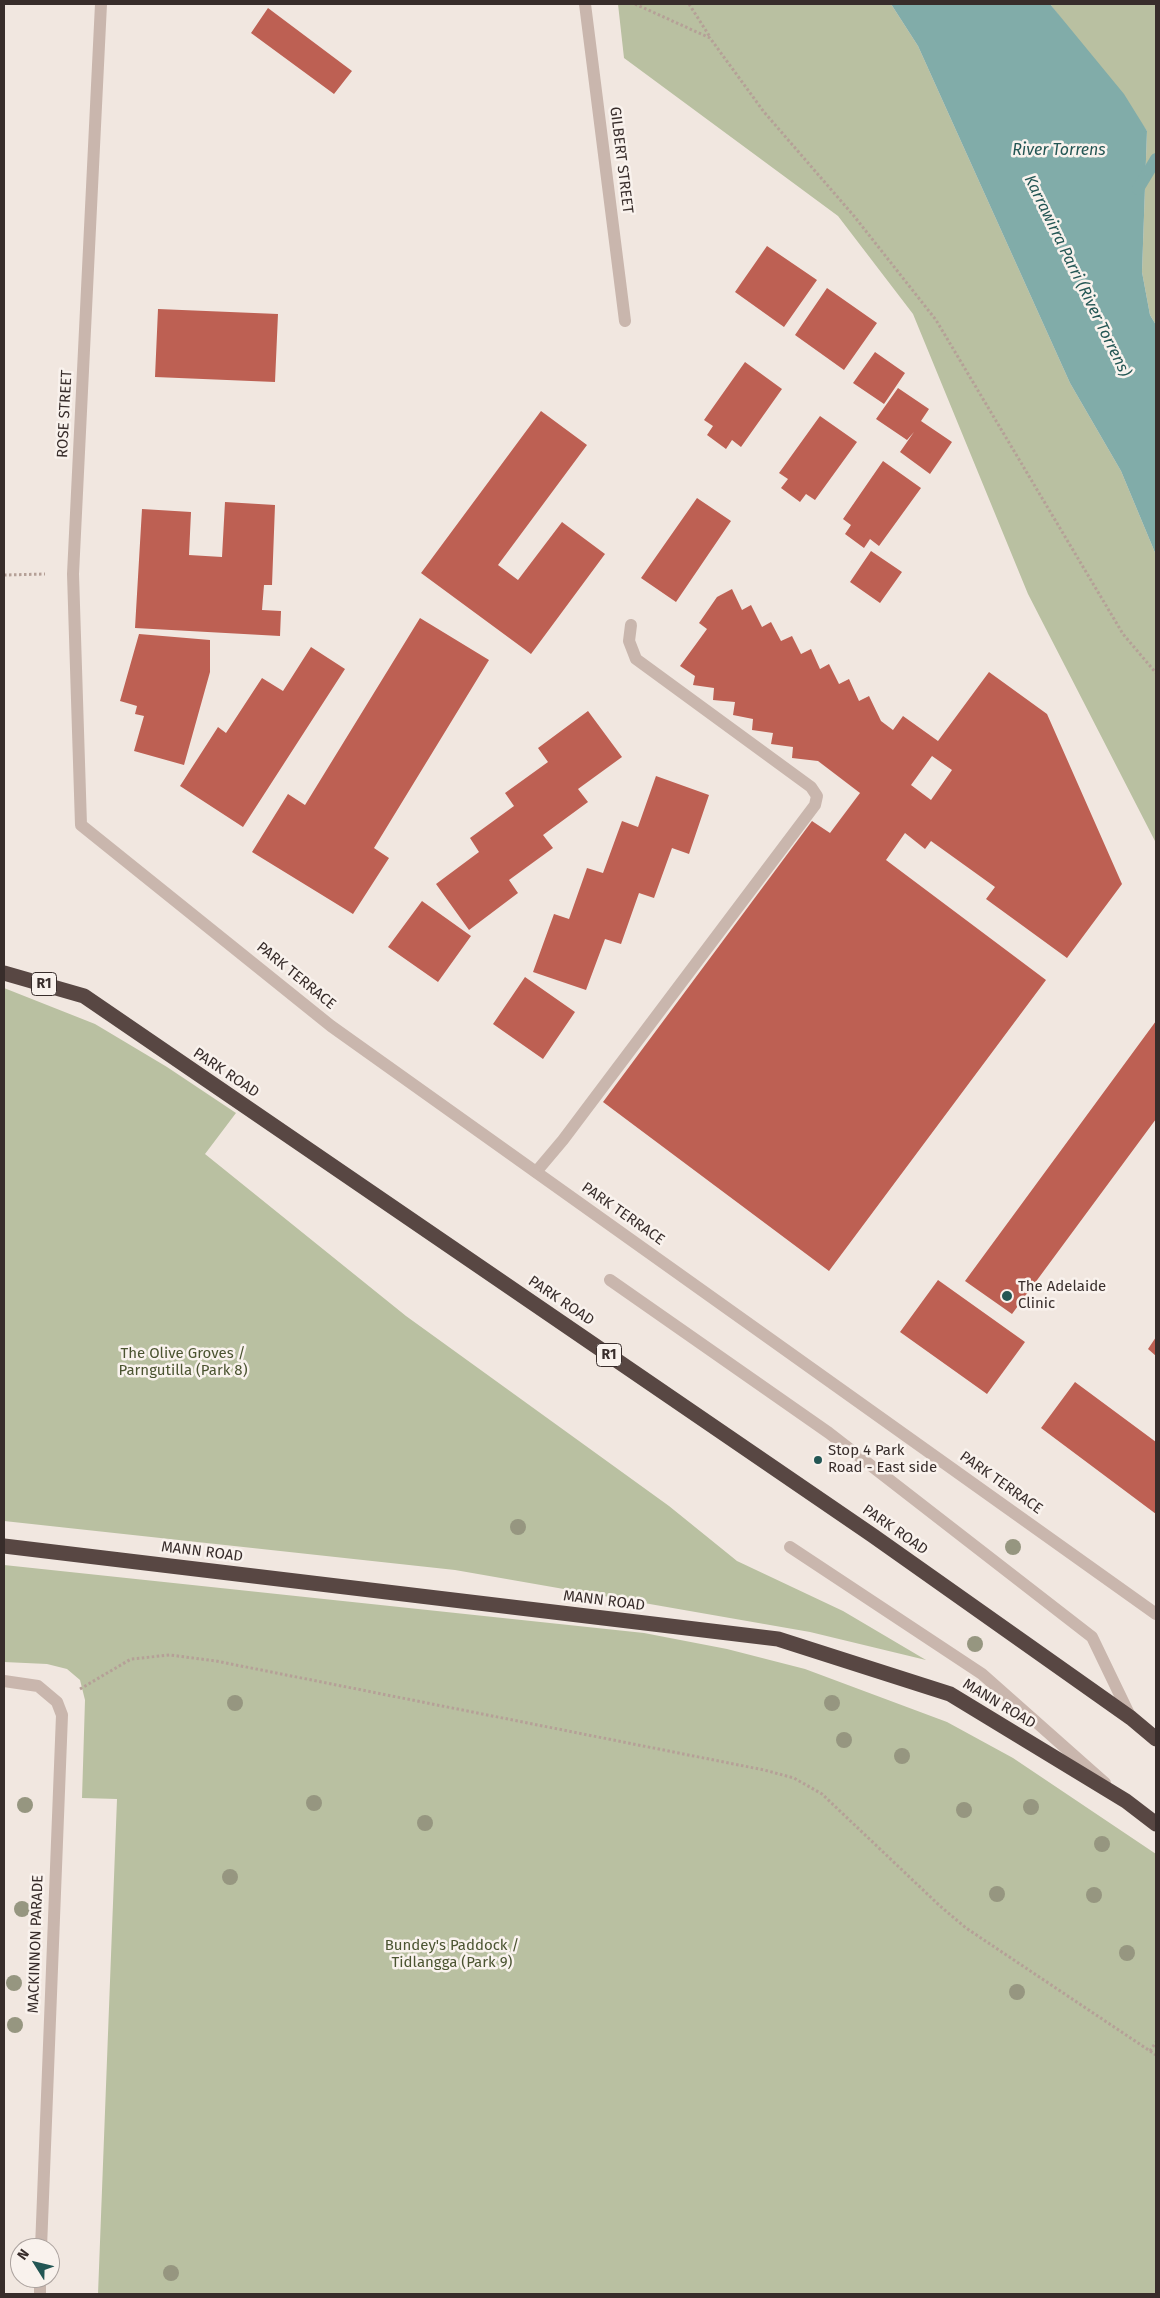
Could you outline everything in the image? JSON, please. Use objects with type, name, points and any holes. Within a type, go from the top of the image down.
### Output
[{"type":"highway","name":"PARK ROAD","points":[[4,973],[84,996],[872,1535],[1131,1718],[1156,1739]]},
{"type":"highway","name":"MANN ROAD","points":[[4,1546],[778,1639],[950,1694],[1126,1801],[1156,1824]]},
{"type":"street","name":"ROSE STREET","points":[[81,825],[73,574],[101,4]]},
{"type":"street","name":"GILBERT STREET","points":[[585,4],[625,321]]},
{"type":"street","points":[[536,1172],[815,805],[817,796],[811,787],[636,659],[629,641],[631,625]]},
{"type":"street","name":"PARK TERRACE","points":[[81,825],[331,1026],[1156,1614]]},
{"type":"street","points":[[610,1280],[829,1433],[1092,1637],[1131,1718]]},
{"type":"street","points":[[790,1547],[982,1674],[1126,1801]]},
{"type":"street","points":[[4,1681],[38,1686],[57,1702]]},
{"type":"street","name":"MACKINNON PARADE","points":[[41,2238],[62,1715],[57,1702]]},
{"type":"path","points":[[635,4],[710,38]]},
{"type":"path","points":[[689,4],[710,38],[764,112],[854,216],[936,320],[1123,634],[1156,673]]},
{"type":"path","points":[[4,575],[73,574]]},
{"type":"path","points":[[57,1702],[131,1659],[170,1655],[216,1660],[744,1766],[794,1778],[822,1794],[940,1906],[966,1928],[1156,2055]]},
{"type":"path","points":[[1150,2051],[1156,2042]]},
{"type":"green space","points":[[618,4],[891,4],[918,46],[1070,383],[1121,471],[1156,555],[1156,843],[1028,594],[913,314],[838,216],[624,58]]},
{"type":"green space","points":[[1050,4],[1156,4],[1156,325],[1150,315],[1142,272],[1147,131]]},
{"type":"green space","name":"The Olive Groves / Parngutilla (Park 8)","points":[[4,988],[95,1024],[167,1067],[236,1113],[205,1154],[406,1316],[669,1506],[737,1561],[843,1611],[926,1660],[810,1632],[455,1570],[4,1521]]},
{"type":"green space","name":"Bundey's Paddock / Tidlangga (Park 9)","points":[[4,1565],[644,1633],[727,1649],[805,1669],[947,1722],[1013,1758],[1156,1854],[1156,2294],[98,2294],[117,1799],[82,1798],[85,1700],[80,1680],[67,1669],[47,1664],[4,1662]]},
{"type":"water","name":"River Torrens","points":[[891,4],[1050,4],[1124,94],[1147,131],[1142,272],[1150,315],[1156,325],[1156,555],[1121,471],[1070,383],[918,46]]},
{"type":"building","points":[[268,8],[352,71],[334,94],[251,33]]},
{"type":"building","points":[[767,246],[817,280],[784,327],[735,292]]},
{"type":"building","points":[[827,288],[877,323],[844,370],[795,335]]},
{"type":"building","points":[[158,309],[278,314],[275,382],[155,377]]},
{"type":"building","points":[[875,352],[905,373],[884,404],[853,383]]},
{"type":"building","points":[[745,362],[782,389],[741,447],[732,440],[726,449],[707,435],[713,426],[704,420]]},
{"type":"building","points":[[898,388],[929,409],[921,421],[952,442],[930,474],[900,452],[914,432],[907,440],[876,419]]},
{"type":"building","points":[[541,411],[587,445],[498,565],[518,580],[562,522],[605,554],[531,654],[421,573]]},
{"type":"building","points":[[820,416],[857,442],[815,500],[806,494],[800,502],[781,488],[788,479],[779,473]]},
{"type":"building","points":[[883,461],[921,488],[879,546],[870,539],[864,548],[845,534],[851,525],[843,519]]},
{"type":"building","points":[[697,498],[731,521],[676,602],[641,578]]},
{"type":"building","points":[[225,502],[275,505],[272,585],[264,585],[262,610],[281,611],[280,636],[135,628],[142,509],[191,512],[189,555],[222,557]]},
{"type":"building","points":[[871,551],[902,572],[880,603],[850,582]]},
{"type":"building","points":[[732,589],[742,610],[751,605],[762,627],[771,622],[781,641],[792,636],[801,654],[811,649],[820,669],[829,664],[839,684],[849,679],[859,701],[869,696],[881,721],[893,730],[903,716],[938,741],[989,672],[1047,714],[1122,884],[1067,958],[986,899],[995,887],[931,841],[925,849],[905,833],[886,860],[1046,980],[829,1271],[603,1102],[812,821],[830,833],[860,793],[818,761],[792,758],[793,747],[771,744],[773,733],[752,730],[753,719],[733,715],[735,702],[713,700],[714,688],[693,685],[695,676],[680,666],[707,629],[699,623],[717,597]],"holes":[[[932,756],[952,770],[931,800],[911,785]]]},
{"type":"building","points":[[420,618],[489,660],[374,848],[389,858],[353,914],[252,852],[288,794],[305,805]]},
{"type":"building","points":[[139,634],[210,640],[210,672],[184,765],[134,751],[144,716],[135,714],[137,706],[120,701]]},
{"type":"building","points":[[311,647],[345,669],[243,827],[180,786],[218,727],[226,733],[262,678],[283,691]]},
{"type":"building","points":[[588,711],[622,757],[578,789],[588,802],[543,835],[553,848],[509,880],[518,893],[469,930],[436,884],[479,852],[470,838],[514,806],[505,793],[548,762],[538,748]]},
{"type":"building","points":[[656,776],[709,795],[689,854],[672,848],[654,898],[639,893],[621,944],[605,939],[586,990],[533,972],[554,914],[569,919],[587,868],[603,873],[622,821],[638,827]]},
{"type":"building","points":[[422,901],[471,936],[438,982],[388,947]]},
{"type":"building","points":[[525,977],[575,1012],[543,1059],[493,1024]]},
{"type":"building","points":[[1156,1021],[1156,1119],[1012,1314],[965,1281]]},
{"type":"building","points":[[938,1280],[1025,1342],[987,1394],[900,1332]]},
{"type":"building","points":[[1156,1337],[1156,1356],[1148,1349]]},
{"type":"building","points":[[1075,1382],[1156,1442],[1156,1514],[1041,1428]]},
{"type":"waterway","points":[[1138,189],[1156,159]]},
{"type":"place","name":"The Adelaide Clinic","points":[[1007,1296]]},
{"type":"place","name":"Stop 4 Park Road - East side","points":[[818,1460]]},
{"type":"water label","name":"Karrawirra Parri (River Torrens)","points":[[1077,276]]}]
